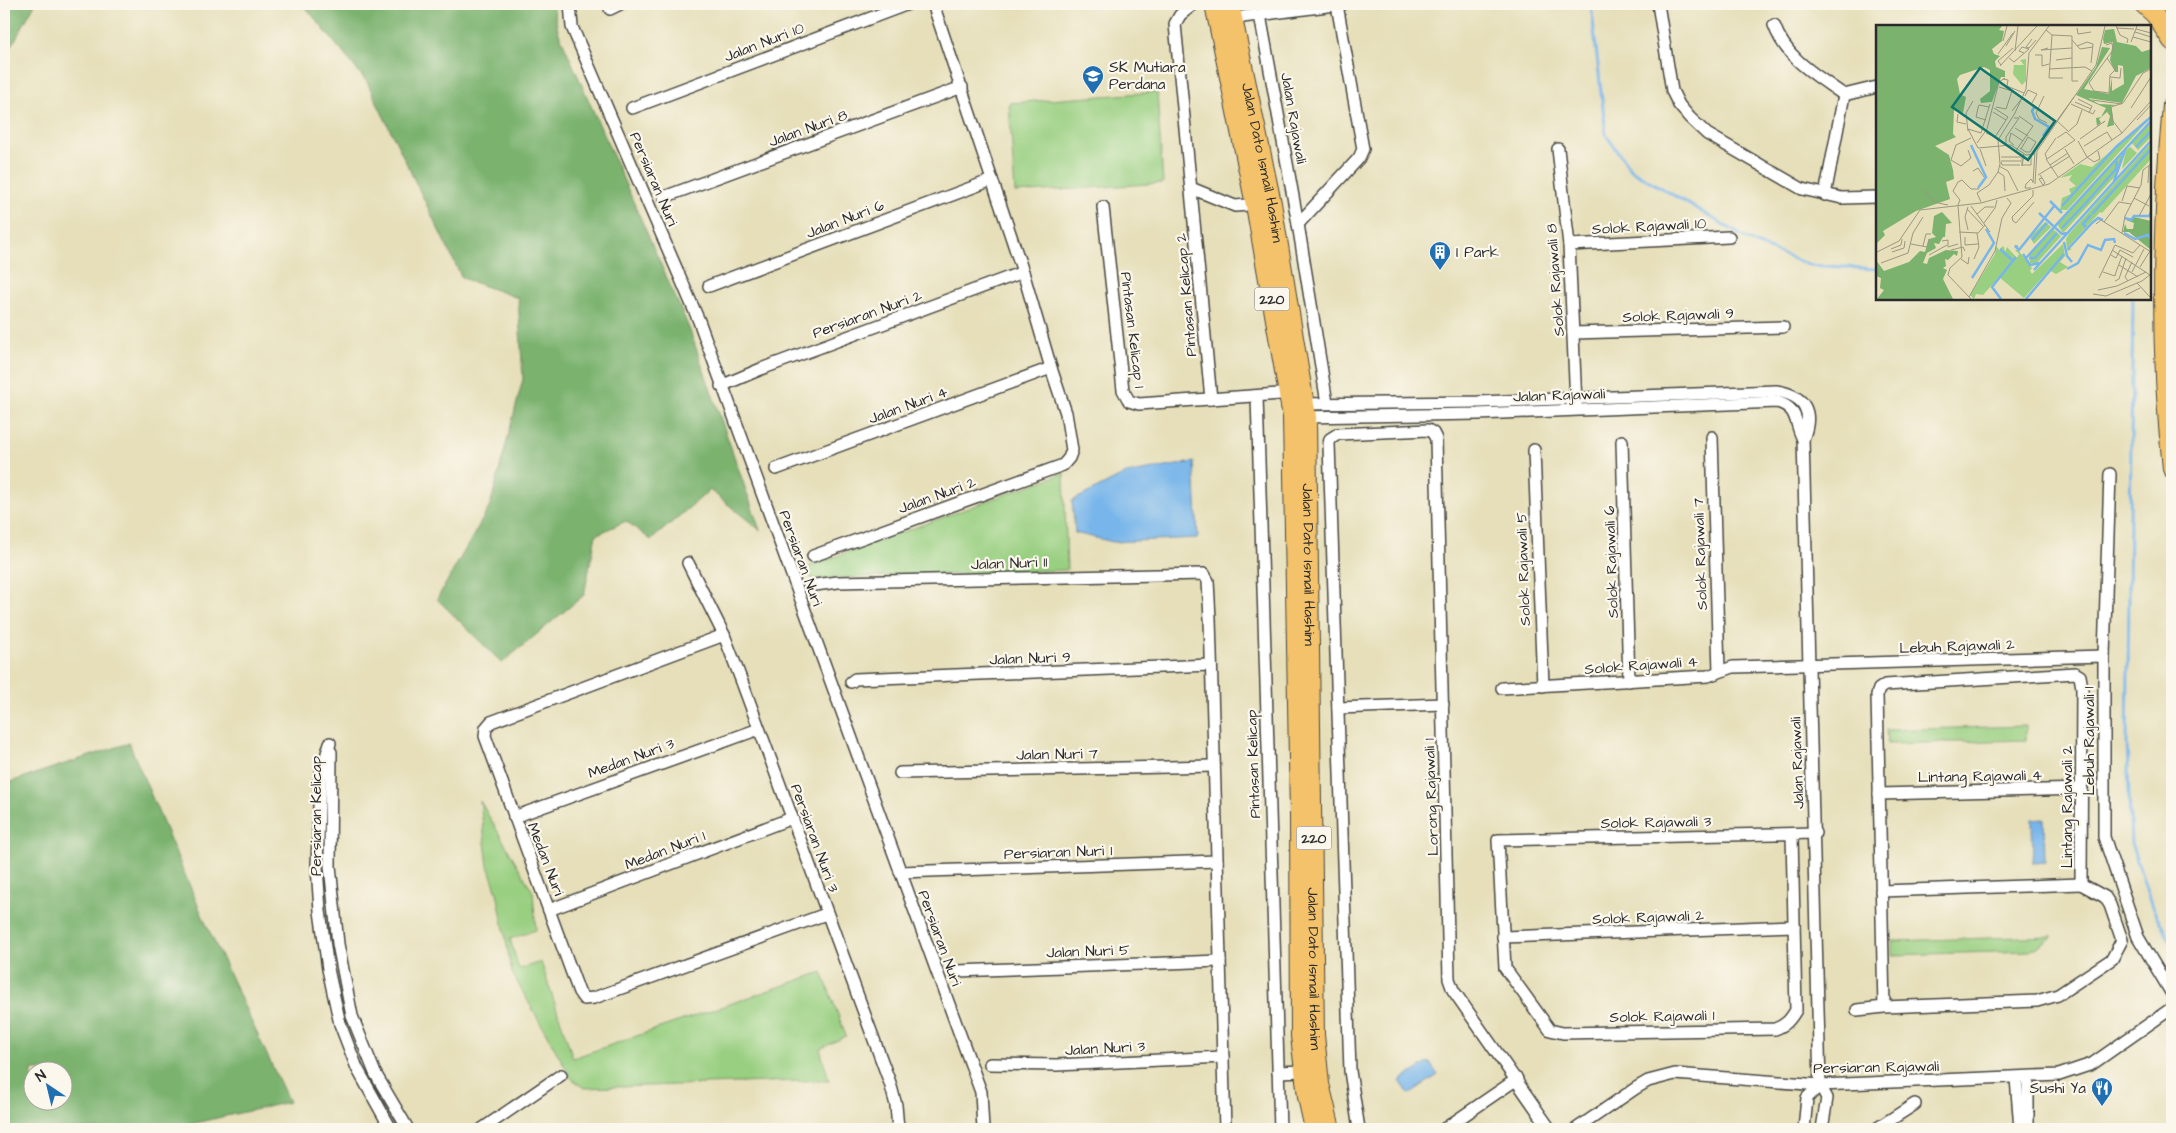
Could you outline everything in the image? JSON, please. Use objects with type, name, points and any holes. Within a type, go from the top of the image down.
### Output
[{"type":"main road","points":[[2143,4],[2155,15],[2172,41]]},
{"type":"main road","name":"Jalan Dato Ismail Hashim","points":[[1226,9],[1264,204],[1298,405],[1315,1035],[1320,1084],[1331,1129]]},
{"type":"main road","points":[[2172,105],[2166,165],[2167,341],[2172,469]]},
{"type":"main road","name":"Jalan Dato Ismail Hashim","points":[[1298,405],[1300,1036],[1303,1071],[1314,1129]]},
{"type":"street","name":"Persiaran Nuri","points":[[570,4],[572,27],[699,321],[721,386],[981,1092],[982,1129]]},
{"type":"street","name":"Jalan Nuri 10","points":[[632,108],[908,4]]},
{"type":"street","points":[[934,4],[1023,272],[1051,368]]},
{"type":"street","name":"Pintasan Kelicap 2","points":[[1194,4],[1180,15],[1175,24],[1211,399]]},
{"type":"street","points":[[1226,9],[1260,15],[1340,4],[1363,149],[1359,158],[1298,224]]},
{"type":"street","points":[[1658,4],[1672,91],[1690,118],[1707,134],[1802,189],[1842,198],[1876,197]]},
{"type":"street","name":"Jalan Rajawali","points":[[1260,15],[1298,224],[1327,403]]},
{"type":"street","points":[[1774,25],[1780,40],[1796,59],[1844,95]]},
{"type":"street","name":"Jalan Nuri 8","points":[[664,197],[962,87]]},
{"type":"street","points":[[1844,95],[1876,87]]},
{"type":"street","points":[[1826,195],[1844,95]]},
{"type":"street","name":"Solok Rajawali 8","points":[[1558,149],[1569,244],[1576,404]]},
{"type":"street","name":"Jalan Nuri 6","points":[[709,286],[992,180]]},
{"type":"street","points":[[1191,188],[1235,206],[1264,204]]},
{"type":"street","name":"Pintasan Kelicap 1","points":[[1104,207],[1123,390],[1129,401],[1139,404],[1257,397],[1298,405]]},
{"type":"street","name":"Solok Rajawali 10","points":[[1569,244],[1729,237]]},
{"type":"street","name":"Persiaran Nuri 2","points":[[721,386],[761,369],[1023,272]]},
{"type":"street","name":"Solok Rajawali 9","points":[[1573,333],[1783,327]]},
{"type":"street","name":"Jalan Nuri 2","points":[[813,556],[1063,465],[1069,458],[1072,450],[1066,413],[1051,368]]},
{"type":"street","name":"Jalan Nuri 4","points":[[776,469],[1051,368]]},
{"type":"street","name":"Jalan Rajawali","points":[[1298,405],[1576,404],[1776,391],[1795,396],[1807,411],[1808,428],[1803,439],[1820,1085],[1826,1098],[1822,1129]]},
{"type":"street","name":"Pintasan Kelicap","points":[[1257,397],[1280,1129]]},
{"type":"street","name":"Jalan Rajawali","points":[[1298,405],[1327,403],[1576,404]]},
{"type":"street","name":"Lorong Rajawali 1","points":[[1338,708],[1330,439],[1338,434],[1428,430],[1433,433],[1436,439],[1449,979],[1453,990],[1550,1129]]},
{"type":"street","name":"Solok Rajawali 7","points":[[1712,437],[1719,671]]},
{"type":"street","name":"Solok Rajawali 6","points":[[1622,441],[1630,681]]},
{"type":"street","name":"Solok Rajawali 5","points":[[1534,450],[1542,686]]},
{"type":"street","name":"Lebuh Rajawali 1","points":[[2110,474],[2104,656],[2104,837],[2138,937],[2172,994]]},
{"type":"street","name":"Persiaran Nuri 3","points":[[688,563],[724,635],[759,728],[826,914],[890,1083],[896,1104],[898,1129]]},
{"type":"street","name":"Jalan Nuri 11","points":[[816,585],[821,583],[1204,574],[1208,581],[1211,665]]},
{"type":"street","name":"Medan Nuri","points":[[724,635],[491,722],[486,728],[485,736],[514,816],[579,992],[584,999],[594,998],[826,914]]},
{"type":"street","name":"Lebuh Rajawali 2","points":[[1810,666],[2104,656]]},
{"type":"street","points":[[1211,665],[1225,1129]]},
{"type":"street","name":"Jalan Nuri 9","points":[[851,682],[855,679],[1211,665]]},
{"type":"street","name":"Solok Rajawali 4","points":[[1502,688],[1708,676],[1733,666],[1810,666]]},
{"type":"street","name":"Lintang Rajawali 2","points":[[1879,794],[1877,695],[1879,689],[1885,685],[2069,673],[2080,676],[2082,688],[2083,840],[2081,884],[2105,897],[2110,905],[2122,940],[2112,959],[2058,995],[2037,1001],[1884,1007]]},
{"type":"street","points":[[1359,1129],[1350,1072],[1338,708],[1443,704]]},
{"type":"street","name":"Medan Nuri 3","points":[[514,816],[759,728]]},
{"type":"street","name":"Persiaran Kelicap","points":[[391,1129],[357,1068],[340,1024],[328,969],[320,912],[318,866],[320,777],[330,743],[332,777],[330,866],[338,944],[352,1016],[375,1073],[405,1128]]},
{"type":"street","name":"Jalan Nuri 7","points":[[900,773],[1214,766]]},
{"type":"street","name":"Lintang Rajawali 4","points":[[1879,794],[2082,789]]},
{"type":"street","points":[[1857,1010],[1884,1007],[1879,794]]},
{"type":"street","name":"Medan Nuri 1","points":[[549,910],[792,818]]},
{"type":"street","name":"Solok Rajawali 3","points":[[1498,840],[1814,834]]},
{"type":"street","name":"Solok Rajawali 1","points":[[1498,840],[1503,937],[1507,973],[1550,1030],[1562,1033],[1775,1029],[1789,1021],[1796,1010],[1792,835]]},
{"type":"street","points":[[2083,840],[2104,837]]},
{"type":"street","name":"Persiaran Nuri 1","points":[[900,872],[1217,861]]},
{"type":"street","points":[[1882,891],[2081,884]]},
{"type":"street","name":"Solok Rajawali 2","points":[[1503,937],[1794,926]]},
{"type":"street","name":"Jalan Nuri 5","points":[[957,972],[1220,961]]},
{"type":"street","name":"Persiaran Rajawali","points":[[1576,1129],[1642,1084],[1675,1074],[1820,1085],[2059,1075],[2092,1064],[2172,1008]]},
{"type":"street","name":"Jalan Nuri 3","points":[[990,1064],[1057,1065],[1223,1057]]},
{"type":"street","points":[[1278,1072],[1303,1071]]},
{"type":"street","points":[[482,1129],[561,1075]]},
{"type":"street","points":[[2028,1077],[2028,1129]]},
{"type":"street","points":[[2016,1078],[2020,1129]]},
{"type":"street","points":[[1444,1129],[1516,1079]]},
{"type":"street","points":[[1804,1129],[1807,1098],[1820,1085]]},
{"type":"street","points":[[1876,1129],[1915,1104]]},
{"type":"green space","points":[[4,4],[35,4],[4,60]]},
{"type":"green space","points":[[303,4],[553,4],[558,31],[689,328],[760,530],[710,490],[651,540],[626,521],[596,535],[584,595],[502,663],[437,599],[490,506],[523,379],[518,298],[462,278],[367,82]]},
{"type":"green space","points":[[1157,92],[1163,183],[1015,193],[1009,103]]},
{"type":"green space","points":[[1064,473],[1067,570],[812,579],[807,567]]},
{"type":"green space","points":[[2026,726],[2026,740],[1887,744],[1886,730]]},
{"type":"green space","points":[[129,743],[206,924],[289,1102],[168,1129],[4,1129],[4,784]]},
{"type":"green space","points":[[480,801],[533,892],[536,930],[510,939],[519,969],[541,962],[573,1058],[822,972],[846,1036],[820,1049],[829,1080],[584,1088],[572,1079],[512,973],[497,892],[488,866]]},
{"type":"green space","points":[[2054,936],[2030,951],[1892,955],[1892,941]]},
{"type":"water","points":[[1194,462],[1198,538],[1113,542],[1075,533],[1072,501],[1125,474]]},
{"type":"water","points":[[2044,818],[2045,862],[2033,863],[2032,819]]},
{"type":"water","points":[[1429,1062],[1438,1075],[1409,1094],[1400,1081]]},
{"type":"waterway","points":[[1591,4],[1606,135],[1631,170],[1756,244],[1809,265],[1876,269]]},
{"type":"waterway","points":[[2133,300],[2127,743],[2131,843],[2152,907],[2172,945]]},
{"type":"place","name":"SK Mutiara Perdana","points":[[1093,95]]},
{"type":"place","name":"I Park","points":[[1440,271]]},
{"type":"place","name":"Sushi Ya","points":[[2102,1107]]}]
